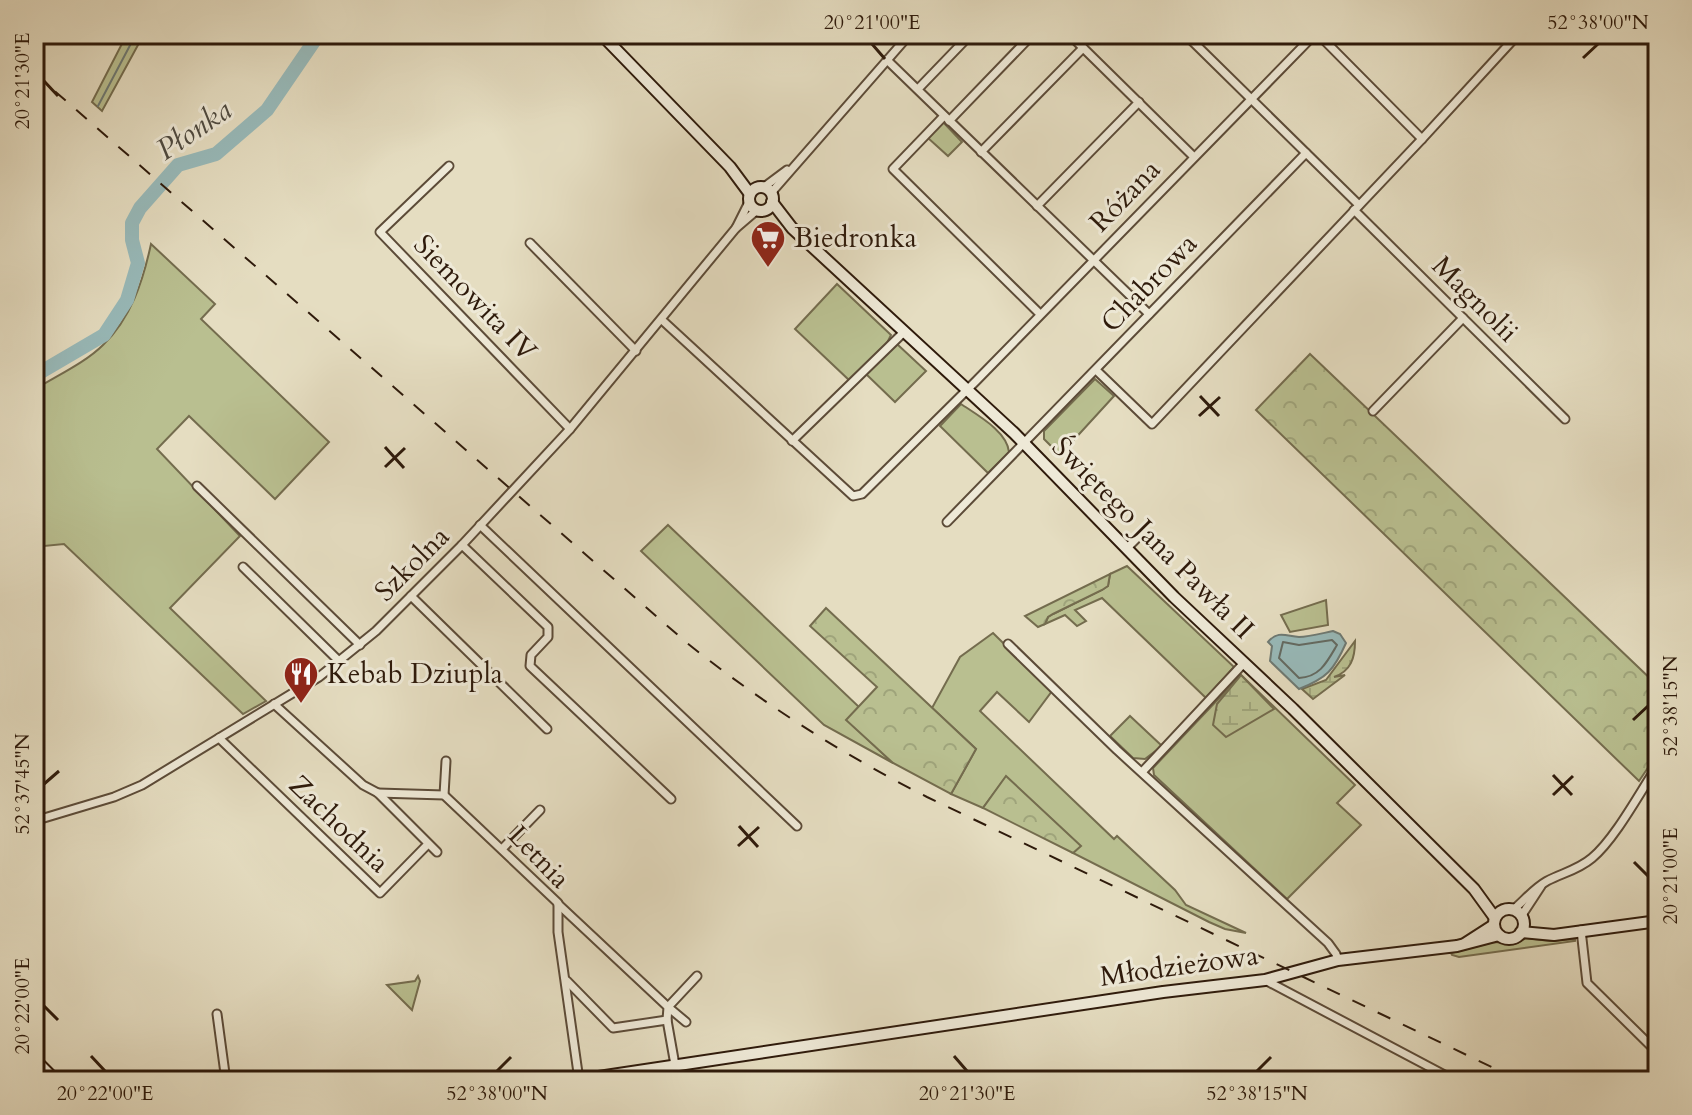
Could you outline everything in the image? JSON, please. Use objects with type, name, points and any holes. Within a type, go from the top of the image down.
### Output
[{"type":"street","name":"Świętego Jana Pawła II","points":[[601,34],[760,198],[1024,443],[1127,548],[1507,919]]},
{"type":"street","name":"Szkolna","points":[[34,821],[130,791],[274,704],[340,662],[360,645],[462,545],[570,429],[760,198],[792,167],[910,34]]},
{"type":"street","points":[[918,89],[971,34]]},
{"type":"street","points":[[1033,34],[893,169],[1040,314]]},
{"type":"street","points":[[1069,34],[1194,157]]},
{"type":"street","name":"Magnolii","points":[[1185,34],[1306,153],[1463,318],[1565,419]]},
{"type":"street","points":[[1317,34],[1422,139]]},
{"type":"street","name":"Różana","points":[[792,441],[853,496],[868,491],[1317,34]]},
{"type":"street","points":[[1096,370],[1152,424],[1512,41]]},
{"type":"street","points":[[981,152],[1083,48]]},
{"type":"street","points":[[887,60],[1149,314]]},
{"type":"street","points":[[1037,206],[1139,102]]},
{"type":"street","name":"Chabrowa","points":[[947,522],[1306,153]]},
{"type":"street","name":"Siemowita IV","points":[[449,166],[380,232],[570,429]]},
{"type":"street","points":[[34,180],[34,188]]},
{"type":"street","points":[[530,243],[636,351]]},
{"type":"street","points":[[1373,411],[1463,318]]},
{"type":"street","points":[[662,320],[792,441],[904,332]]},
{"type":"street","points":[[197,486],[360,645]]},
{"type":"street","points":[[480,525],[797,826]]},
{"type":"street","points":[[1127,548],[1138,537]]},
{"type":"street","points":[[462,545],[548,627],[548,637],[531,655],[530,666],[671,799]]},
{"type":"street","points":[[243,567],[340,662]]},
{"type":"street","points":[[411,596],[547,729]]},
{"type":"street","points":[[1008,644],[1328,943],[1338,960]]},
{"type":"street","points":[[1143,771],[1244,663]]},
{"type":"street","points":[[274,704],[363,785],[378,793],[437,852]]},
{"type":"street","name":"Zachodnia","points":[[219,738],[380,893],[428,844]]},
{"type":"street","points":[[378,793],[444,795],[446,761]]},
{"type":"street","points":[[1507,919],[1542,884],[1578,868],[1597,853],[1658,765]]},
{"type":"street","name":"Letnia","points":[[444,795],[558,903],[558,932],[579,1080]]},
{"type":"street","points":[[502,849],[540,810]]},
{"type":"street","points":[[558,903],[686,1022]]},
{"type":"street","points":[[1507,919],[1521,932]]},
{"type":"street","points":[[1507,919],[1565,932]]},
{"type":"street","name":"Młodzieżowa","points":[[572,1081],[624,1078],[675,1065],[1163,992],[1265,980],[1338,960],[1465,944],[1507,919],[1511,939],[1521,932],[1554,935],[1658,921]]},
{"type":"street","points":[[1581,930],[1587,983],[1658,1053]]},
{"type":"street","points":[[675,1065],[667,1020],[668,1007],[697,976]]},
{"type":"street","points":[[1265,980],[1456,1081]]},
{"type":"street","points":[[567,981],[613,1028],[667,1020]]},
{"type":"street","points":[[217,1014],[226,1081]]},
{"type":"street","points":[[34,1059],[56,1081]]},
{"type":"green space","points":[[127,34],[144,34],[102,111],[92,102]]},
{"type":"green space","points":[[943,122],[962,142],[948,156],[928,138]]},
{"type":"green space","points":[[151,244],[215,304],[201,319],[329,442],[275,499],[189,416],[157,449],[240,536],[170,608],[266,701],[243,714],[64,544],[34,547],[34,390],[88,358],[113,334],[134,298]]},
{"type":"green space","points":[[837,284],[891,335],[887,343],[849,380],[795,329]]},
{"type":"green space","points":[[897,344],[926,371],[895,402],[866,374]]},
{"type":"green space","points":[[1310,354],[1658,686],[1658,753],[1639,781],[1256,410]]},
{"type":"green space","points":[[1095,379],[1114,396],[1060,455],[1044,439],[1044,431]]},
{"type":"green space","points":[[961,404],[990,424],[1007,444],[1009,452],[988,473],[940,426]]},
{"type":"green space","points":[[668,525],[859,707],[847,720],[893,763],[824,725],[641,551]]},
{"type":"green space","points":[[1127,566],[1234,667],[1206,698],[1102,598],[1075,610],[1086,621],[1077,626],[1065,615],[1045,624],[1048,617],[1108,586],[1110,574]]},
{"type":"green space","points":[[1110,574],[1108,586],[1048,617],[1045,624],[1038,627],[1025,616]]},
{"type":"green space","points":[[1326,600],[1328,625],[1290,632],[1281,615]]},
{"type":"green space","points":[[826,608],[976,749],[951,794],[893,763],[846,720],[877,687],[810,626]]},
{"type":"green space","points":[[993,633],[1052,691],[1029,722],[997,692],[980,711],[1114,839],[1117,836],[1175,890],[1186,905],[1246,933],[1209,922],[1073,853],[1080,846],[1006,777],[983,808],[951,794],[976,749],[932,708],[960,657]]},
{"type":"green space","points":[[1355,641],[1351,663],[1334,677],[1345,675],[1313,699],[1302,689],[1326,680]]},
{"type":"green space","points":[[1241,675],[1355,785],[1337,803],[1361,825],[1287,899],[1154,775],[1153,768]]},
{"type":"green space","points":[[1241,675],[1274,709],[1226,737],[1213,725],[1217,704]]},
{"type":"green space","points":[[1130,716],[1162,746],[1145,759],[1133,758],[1110,736]]},
{"type":"green space","points":[[1006,776],[1081,846],[1073,853],[983,808]]},
{"type":"green space","points":[[1526,938],[1575,941],[1459,957],[1451,953],[1494,942],[1515,944]]},
{"type":"green space","points":[[418,976],[420,981],[412,1010],[387,985],[415,981]]},
{"type":"water","points":[[1333,631],[1340,634],[1346,643],[1328,672],[1309,685],[1299,689],[1270,661],[1272,646],[1268,642],[1275,636],[1303,637]]},
{"type":"waterway","points":[[98,106],[136,34]]},
{"type":"waterway","name":"Płonka","points":[[34,376],[104,335],[127,300],[138,263],[132,240],[132,223],[140,208],[178,165],[216,154],[267,110],[319,34]]},
{"type":"railway","points":[[34,73],[687,643],[773,706],[863,763],[927,797],[1521,1081]]},
{"type":"place","name":"Biedronka","points":[[768,269]]},
{"type":"place","name":"Kebab Dziupla","points":[[301,705]]}]
